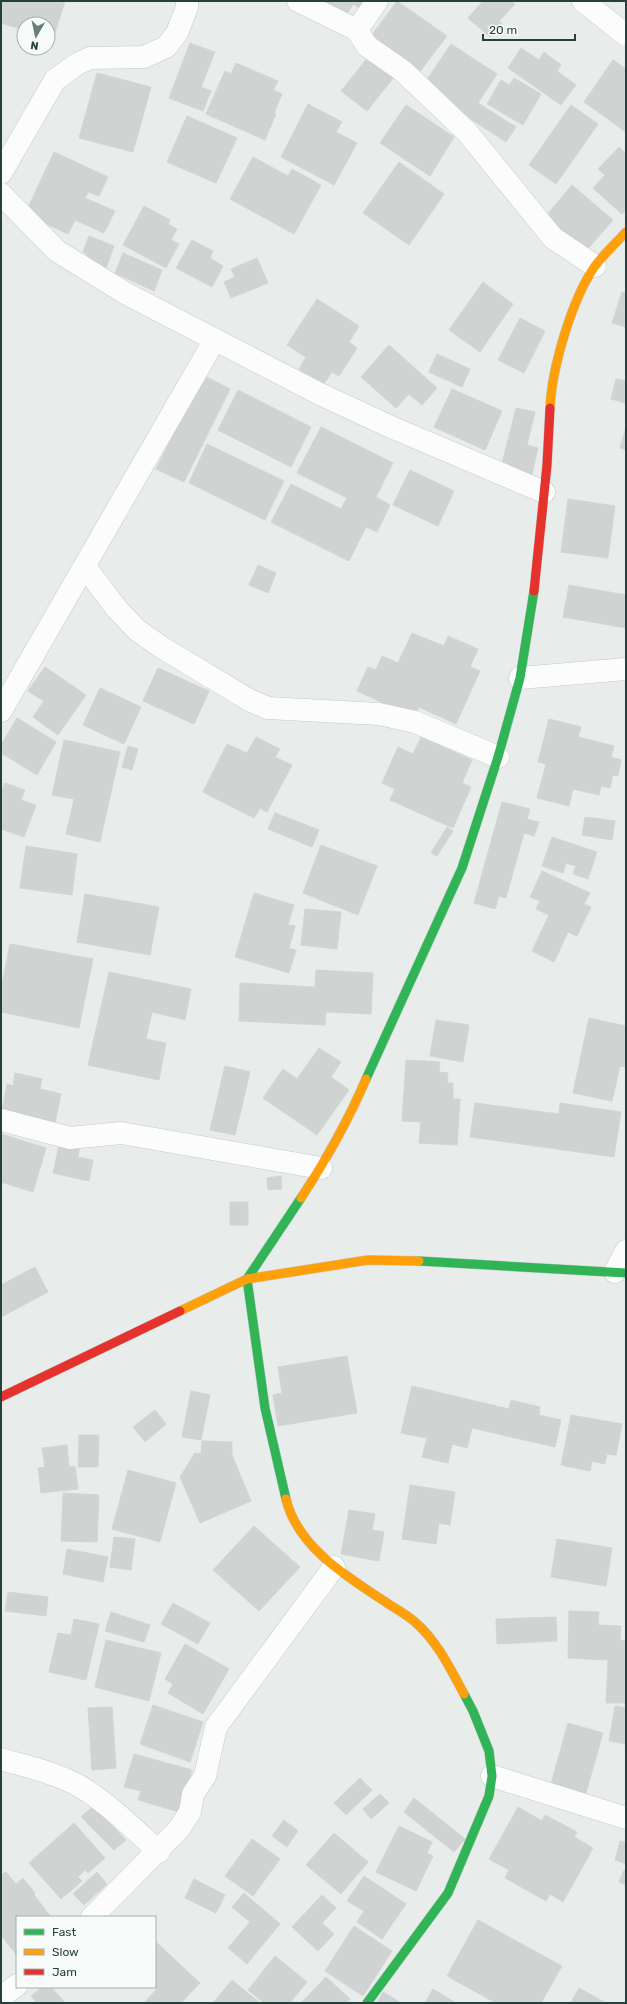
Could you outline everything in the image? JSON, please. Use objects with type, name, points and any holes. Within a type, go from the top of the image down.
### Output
[{"type":"street","points":[[1,173],[55,80],[76,64],[90,58],[144,57],[166,46],[177,33],[187,7],[187,1]]},
{"type":"street","points":[[298,1],[357,30],[367,46],[403,71],[468,132],[553,238],[595,266]]},
{"type":"street","points":[[357,30],[377,1]]},
{"type":"street","points":[[583,1],[626,35]]},
{"type":"street","points":[[1,194],[57,251],[125,293],[214,340],[391,427],[544,492]]},
{"type":"street","points":[[367,2003],[448,1893],[489,1796],[492,1776],[489,1751],[473,1711],[442,1654],[428,1635],[414,1620],[334,1567],[304,1537],[288,1508],[265,1408],[247,1279],[322,1168],[352,1111],[462,868],[498,757],[520,678],[533,598],[544,492],[551,394],[570,316],[595,266],[626,232]]},
{"type":"street","points":[[1,711],[214,340]]},
{"type":"street","points":[[85,567],[117,609],[137,630],[161,648],[250,701],[268,708],[379,714],[415,722],[498,757]]},
{"type":"street","points":[[520,678],[626,669]]},
{"type":"street","points":[[1,1120],[70,1138],[121,1133],[322,1168]]},
{"type":"street","points":[[1,1397],[247,1279],[368,1260],[398,1260],[621,1273],[626,1252]]},
{"type":"street","points":[[93,1916],[142,1865],[158,1852],[179,1829],[190,1812],[193,1794],[205,1776],[216,1728],[334,1567]]},
{"type":"street","points":[[1,1759],[57,1776],[81,1787],[110,1807],[158,1852]]},
{"type":"street","points":[[492,1776],[626,1818]]},
{"type":"street","points":[[1,1997],[16,1986]]},
{"type":"building","points":[[1,1],[65,1],[56,30],[56,16],[16,16],[16,28],[1,23]]},
{"type":"building","points":[[328,1],[372,1],[365,12],[353,4],[343,21],[323,9]]},
{"type":"building","points":[[397,1],[447,36],[418,74],[369,39]]},
{"type":"building","points":[[483,1],[511,1],[515,4],[499,21],[502,23],[490,37],[468,18]]},
{"type":"building","points":[[190,43],[215,52],[201,87],[211,91],[203,111],[169,98]]},
{"type":"building","points":[[451,44],[497,74],[478,103],[516,127],[506,142],[422,87]]},
{"type":"building","points":[[521,48],[539,60],[544,52],[561,65],[557,71],[576,85],[561,105],[508,68]]},
{"type":"building","points":[[369,56],[394,77],[367,111],[341,91]]},
{"type":"building","points":[[613,60],[626,69],[626,132],[584,102]]},
{"type":"building","points":[[236,63],[278,81],[273,90],[282,94],[274,113],[276,114],[265,140],[206,114],[225,71],[231,74]]},
{"type":"building","points":[[97,73],[151,87],[133,152],[79,138]]},
{"type":"building","points":[[514,78],[541,94],[523,125],[487,104],[501,80],[509,85]]},
{"type":"building","points":[[308,104],[342,122],[336,132],[357,143],[334,185],[281,157]]},
{"type":"building","points":[[406,105],[454,137],[430,176],[380,143]]},
{"type":"building","points":[[571,105],[598,124],[556,184],[529,165]]},
{"type":"building","points":[[187,116],[237,138],[216,183],[167,162]]},
{"type":"building","points":[[619,147],[626,153],[626,209],[622,214],[593,188],[605,175],[598,169]]},
{"type":"building","points":[[54,152],[108,177],[99,196],[88,192],[85,198],[115,211],[104,233],[75,220],[68,234],[25,214]]},
{"type":"building","points":[[253,157],[288,176],[292,169],[321,185],[294,234],[230,199]]},
{"type":"building","points":[[399,162],[444,194],[409,245],[363,213]]},
{"type":"building","points":[[572,185],[613,220],[586,251],[545,217]]},
{"type":"building","points":[[144,206],[170,220],[168,224],[177,229],[171,240],[179,244],[166,268],[123,245]]},
{"type":"building","points":[[89,236],[114,246],[104,274],[83,265],[87,254],[83,252]]},
{"type":"building","points":[[192,240],[213,251],[210,258],[223,266],[212,287],[176,268]]},
{"type":"building","points":[[123,253],[162,270],[154,291],[115,273]]},
{"type":"building","points":[[257,258],[268,283],[231,298],[224,282],[235,277],[231,269]]},
{"type":"building","points":[[483,282],[513,304],[480,352],[449,330]]},
{"type":"building","points":[[622,292],[626,293],[626,327],[612,323]]},
{"type":"building","points":[[317,299],[359,326],[349,342],[357,348],[339,376],[332,372],[323,385],[299,369],[306,357],[287,345]]},
{"type":"building","points":[[520,318],[545,331],[524,373],[498,360]]},
{"type":"building","points":[[389,345],[437,388],[422,405],[409,394],[396,408],[361,377]]},
{"type":"building","points":[[437,354],[470,369],[462,387],[429,372]]},
{"type":"building","points":[[203,375],[230,389],[184,482],[156,469]]},
{"type":"building","points":[[616,379],[626,381],[626,403],[611,399]]},
{"type":"building","points":[[452,389],[502,411],[485,450],[434,427]]},
{"type":"building","points":[[238,390],[311,427],[291,467],[218,430]]},
{"type":"building","points":[[516,408],[535,412],[527,445],[538,448],[531,478],[500,471]]},
{"type":"building","points":[[321,427],[393,463],[376,497],[390,505],[377,532],[366,527],[349,561],[271,522],[291,484],[341,509],[347,498],[297,473]]},
{"type":"building","points":[[626,427],[626,450],[620,448]]},
{"type":"building","points":[[207,444],[284,481],[265,520],[189,483]]},
{"type":"building","points":[[410,470],[454,491],[438,526],[393,505]]},
{"type":"building","points":[[568,499],[615,506],[608,558],[561,552]]},
{"type":"building","points":[[258,565],[276,573],[268,593],[249,585]]},
{"type":"building","points":[[569,585],[626,595],[626,628],[563,617]]},
{"type":"building","points":[[412,633],[444,646],[448,636],[478,649],[470,667],[480,671],[456,724],[419,707],[414,717],[357,691],[368,667],[376,670],[382,656],[398,663]]},
{"type":"building","points":[[45,667],[86,695],[58,735],[33,717],[44,701],[28,691]]},
{"type":"building","points":[[158,668],[209,691],[194,724],[143,701]]},
{"type":"building","points":[[100,688],[141,707],[124,744],[83,725]]},
{"type":"building","points":[[17,718],[56,742],[37,775],[1,753],[1,745]]},
{"type":"building","points":[[549,719],[581,727],[578,737],[614,746],[611,757],[621,760],[618,776],[613,775],[610,788],[601,786],[599,795],[573,789],[569,806],[537,798],[546,764],[538,762]]},
{"type":"building","points":[[256,737],[280,749],[275,757],[292,765],[267,812],[260,808],[254,818],[203,792],[227,744],[247,753]]},
{"type":"building","points":[[421,737],[472,760],[462,783],[471,787],[453,828],[390,800],[395,789],[382,783],[398,747],[413,754]]},
{"type":"building","points":[[64,740],[120,752],[100,842],[66,834],[74,799],[52,795]]},
{"type":"building","points":[[128,746],[138,749],[132,770],[122,767]]},
{"type":"building","points":[[5,783],[25,790],[21,800],[36,805],[24,837],[1,829],[1,793]]},
{"type":"building","points":[[502,802],[530,809],[527,819],[539,822],[534,836],[524,833],[506,898],[499,896],[495,909],[474,903]]},
{"type":"building","points":[[275,813],[319,830],[312,847],[268,829]]},
{"type":"building","points":[[585,817],[615,821],[612,840],[582,835]]},
{"type":"building","points":[[447,827],[453,831],[437,856],[431,853]]},
{"type":"building","points":[[552,837],[597,852],[588,879],[573,874],[576,866],[566,863],[563,873],[542,866]]},
{"type":"building","points":[[321,845],[377,866],[358,915],[303,893]]},
{"type":"building","points":[[26,846],[77,854],[72,895],[20,888]]},
{"type":"building","points":[[542,871],[590,893],[584,904],[591,907],[577,936],[568,932],[554,962],[532,951],[549,915],[536,909],[540,901],[530,897]]},
{"type":"building","points":[[254,893],[294,905],[288,925],[295,926],[289,948],[296,950],[289,973],[235,957]]},
{"type":"building","points":[[85,894],[159,907],[150,955],[77,942]]},
{"type":"building","points":[[305,909],[341,912],[337,949],[301,945]]},
{"type":"building","points":[[10,944],[93,959],[79,1028],[1,1012],[1,989]]},
{"type":"building","points":[[316,970],[373,973],[371,1014],[326,1012],[325,1025],[239,1021],[240,983],[315,987]]},
{"type":"building","points":[[109,972],[191,989],[185,1020],[152,1012],[146,1039],[166,1043],[159,1080],[88,1065]]},
{"type":"building","points":[[589,1018],[626,1026],[626,1067],[620,1066],[612,1101],[573,1093]]},
{"type":"building","points":[[436,1020],[469,1025],[463,1062],[430,1056]]},
{"type":"building","points":[[319,1048],[341,1062],[331,1077],[349,1090],[317,1135],[263,1098],[283,1069],[297,1079]]},
{"type":"building","points":[[406,1060],[440,1062],[439,1072],[448,1073],[447,1083],[453,1083],[453,1099],[460,1099],[457,1145],[419,1143],[421,1122],[402,1121]]},
{"type":"building","points":[[225,1066],[250,1072],[235,1135],[210,1130]]},
{"type":"building","points":[[15,1073],[42,1079],[40,1089],[61,1094],[55,1123],[2,1112],[7,1084],[13,1086]]},
{"type":"building","points":[[475,1103],[559,1114],[560,1103],[621,1112],[614,1157],[470,1137]]},
{"type":"building","points":[[1,1134],[46,1148],[33,1192],[1,1182]]},
{"type":"building","points":[[60,1141],[80,1145],[78,1157],[93,1160],[89,1181],[53,1173]]},
{"type":"building","points":[[281,1176],[282,1189],[268,1190],[267,1178]]},
{"type":"building","points":[[230,1202],[248,1202],[248,1225],[230,1225]]},
{"type":"building","points":[[35,1267],[48,1292],[1,1317],[1,1285]]},
{"type":"building","points":[[347,1356],[357,1413],[278,1426],[273,1395],[282,1393],[278,1367]]},
{"type":"building","points":[[412,1386],[509,1409],[511,1400],[540,1407],[539,1415],[561,1420],[555,1447],[472,1428],[467,1448],[452,1444],[448,1463],[422,1457],[427,1438],[401,1433]]},
{"type":"building","points":[[191,1391],[210,1395],[201,1440],[182,1437]]},
{"type":"building","points":[[155,1410],[166,1424],[145,1442],[133,1427]]},
{"type":"building","points":[[571,1415],[622,1424],[616,1455],[607,1454],[605,1464],[592,1461],[590,1471],[561,1465]]},
{"type":"building","points":[[79,1435],[99,1435],[98,1467],[78,1467]]},
{"type":"building","points":[[202,1441],[232,1442],[232,1455],[251,1501],[200,1523],[180,1477],[195,1453],[201,1454]]},
{"type":"building","points":[[67,1445],[69,1467],[75,1466],[78,1489],[41,1493],[38,1468],[45,1467],[42,1448]]},
{"type":"building","points":[[128,1470],[176,1483],[160,1542],[112,1529]]},
{"type":"building","points":[[410,1485],[455,1492],[450,1525],[439,1523],[436,1544],[402,1539]]},
{"type":"building","points":[[63,1493],[99,1495],[97,1542],[61,1541]]},
{"type":"building","points":[[349,1510],[375,1514],[372,1530],[384,1532],[379,1561],[341,1554]]},
{"type":"building","points":[[254,1526],[300,1567],[259,1611],[213,1570]]},
{"type":"building","points":[[114,1537],[135,1539],[131,1570],[110,1567]]},
{"type":"building","points":[[557,1539],[612,1548],[606,1586],[551,1577]]},
{"type":"building","points":[[67,1549],[108,1557],[103,1582],[63,1574]]},
{"type":"building","points":[[8,1592],[48,1597],[46,1616],[5,1611]]},
{"type":"building","points":[[173,1603],[210,1623],[198,1644],[161,1624]]},
{"type":"building","points":[[569,1611],[599,1612],[598,1625],[621,1626],[620,1640],[626,1641],[626,1703],[606,1703],[608,1660],[568,1658]]},
{"type":"building","points":[[111,1612],[150,1625],[144,1642],[105,1631]]},
{"type":"building","points":[[556,1617],[557,1641],[497,1644],[496,1619]]},
{"type":"building","points":[[74,1619],[99,1624],[86,1680],[49,1672],[58,1633],[71,1635]]},
{"type":"building","points":[[106,1640],[161,1653],[149,1701],[95,1687]]},
{"type":"building","points":[[185,1644],[229,1669],[203,1714],[168,1693],[173,1684],[165,1679]]},
{"type":"building","points":[[153,1705],[203,1722],[190,1762],[140,1744]]},
{"type":"building","points":[[615,1706],[626,1708],[626,1744],[609,1741]]},
{"type":"building","points":[[112,1707],[116,1768],[92,1770],[88,1708]]},
{"type":"building","points":[[568,1723],[603,1733],[584,1800],[549,1791]]},
{"type":"building","points":[[134,1754],[192,1770],[179,1812],[138,1800],[141,1791],[124,1787]]},
{"type":"building","points":[[360,1778],[372,1790],[346,1815],[334,1803]]},
{"type":"building","points":[[380,1794],[389,1803],[371,1819],[363,1809]]},
{"type":"building","points":[[414,1798],[465,1839],[454,1852],[404,1812]]},
{"type":"building","points":[[93,1806],[126,1840],[114,1850],[81,1817]]},
{"type":"building","points":[[518,1807],[542,1821],[545,1815],[577,1832],[574,1837],[593,1848],[563,1902],[550,1894],[546,1901],[505,1878],[509,1870],[489,1859]]},
{"type":"building","points":[[284,1820],[298,1831],[287,1847],[272,1836]]},
{"type":"building","points":[[74,1823],[105,1858],[88,1873],[85,1870],[78,1877],[82,1881],[61,1899],[29,1863]]},
{"type":"building","points":[[399,1826],[432,1842],[427,1853],[433,1856],[416,1891],[376,1872]]},
{"type":"building","points":[[334,1833],[368,1862],[341,1894],[306,1865]]},
{"type":"building","points":[[252,1839],[280,1859],[253,1896],[225,1876]]},
{"type":"building","points":[[620,1841],[626,1842],[626,1864],[615,1860]]},
{"type":"building","points":[[624,1870],[626,1870],[626,1885],[619,1882]]},
{"type":"building","points":[[6,1872],[16,1884],[23,1878],[50,1916],[16,1916],[16,1954],[1,1935],[1,1887],[3,1885],[1,1883],[1,1875]]},
{"type":"building","points":[[97,1872],[107,1884],[84,1905],[73,1894]]},
{"type":"building","points":[[364,1876],[406,1904],[382,1939],[357,1922],[364,1911],[347,1901]]},
{"type":"building","points":[[194,1879],[225,1895],[216,1913],[185,1898]]},
{"type":"building","points":[[244,1893],[280,1924],[247,1964],[228,1948],[250,1922],[232,1907]]},
{"type":"building","points":[[322,1895],[336,1908],[322,1923],[334,1934],[318,1951],[292,1927]]},
{"type":"building","points":[[478,1920],[562,1966],[541,2003],[496,2003],[447,1976]]},
{"type":"building","points":[[354,1926],[392,1951],[363,1996],[325,1971]]},
{"type":"building","points":[[156,1942],[200,1983],[181,2003],[144,2003],[157,1989]]},
{"type":"building","points":[[275,1956],[307,1982],[290,2003],[264,2003],[248,1990]]},
{"type":"building","points":[[326,1977],[350,1999],[346,2003],[301,2003]]},
{"type":"building","points":[[232,1980],[260,2003],[213,2003]]},
{"type":"building","points":[[41,1988],[52,1988],[65,2003],[37,2003],[31,1996]]},
{"type":"building","points":[[579,1988],[606,2003],[571,2003]]},
{"type":"building","points":[[433,1989],[456,2003],[425,2003]]},
{"type":"building","points":[[383,1992],[401,2003],[377,2003]]},
{"type":"traffic: fast","points":[[366,1079],[462,868],[498,757],[520,678],[534,591]]},
{"type":"traffic: fast","points":[[286,1499],[265,1408],[247,1279],[301,1198]]},
{"type":"traffic: fast","points":[[419,1261],[626,1273]]},
{"type":"traffic: fast","points":[[367,2003],[448,1893],[489,1796],[492,1776],[489,1751],[473,1711],[464,1694]]},
{"type":"traffic: slow","points":[[550,408],[559,354],[571,315],[579,296],[595,266],[626,232]]},
{"type":"traffic: slow","points":[[301,1198],[336,1140],[366,1079]]},
{"type":"traffic: slow","points":[[180,1311],[247,1279],[368,1260],[419,1261]]},
{"type":"traffic: slow","points":[[286,1499],[292,1517],[302,1533],[328,1561],[343,1573],[409,1617],[423,1629],[454,1674],[464,1694]]},
{"type":"traffic: jam","points":[[534,591],[547,465],[550,408]]},
{"type":"traffic: jam","points":[[1,1397],[180,1311]]}]
